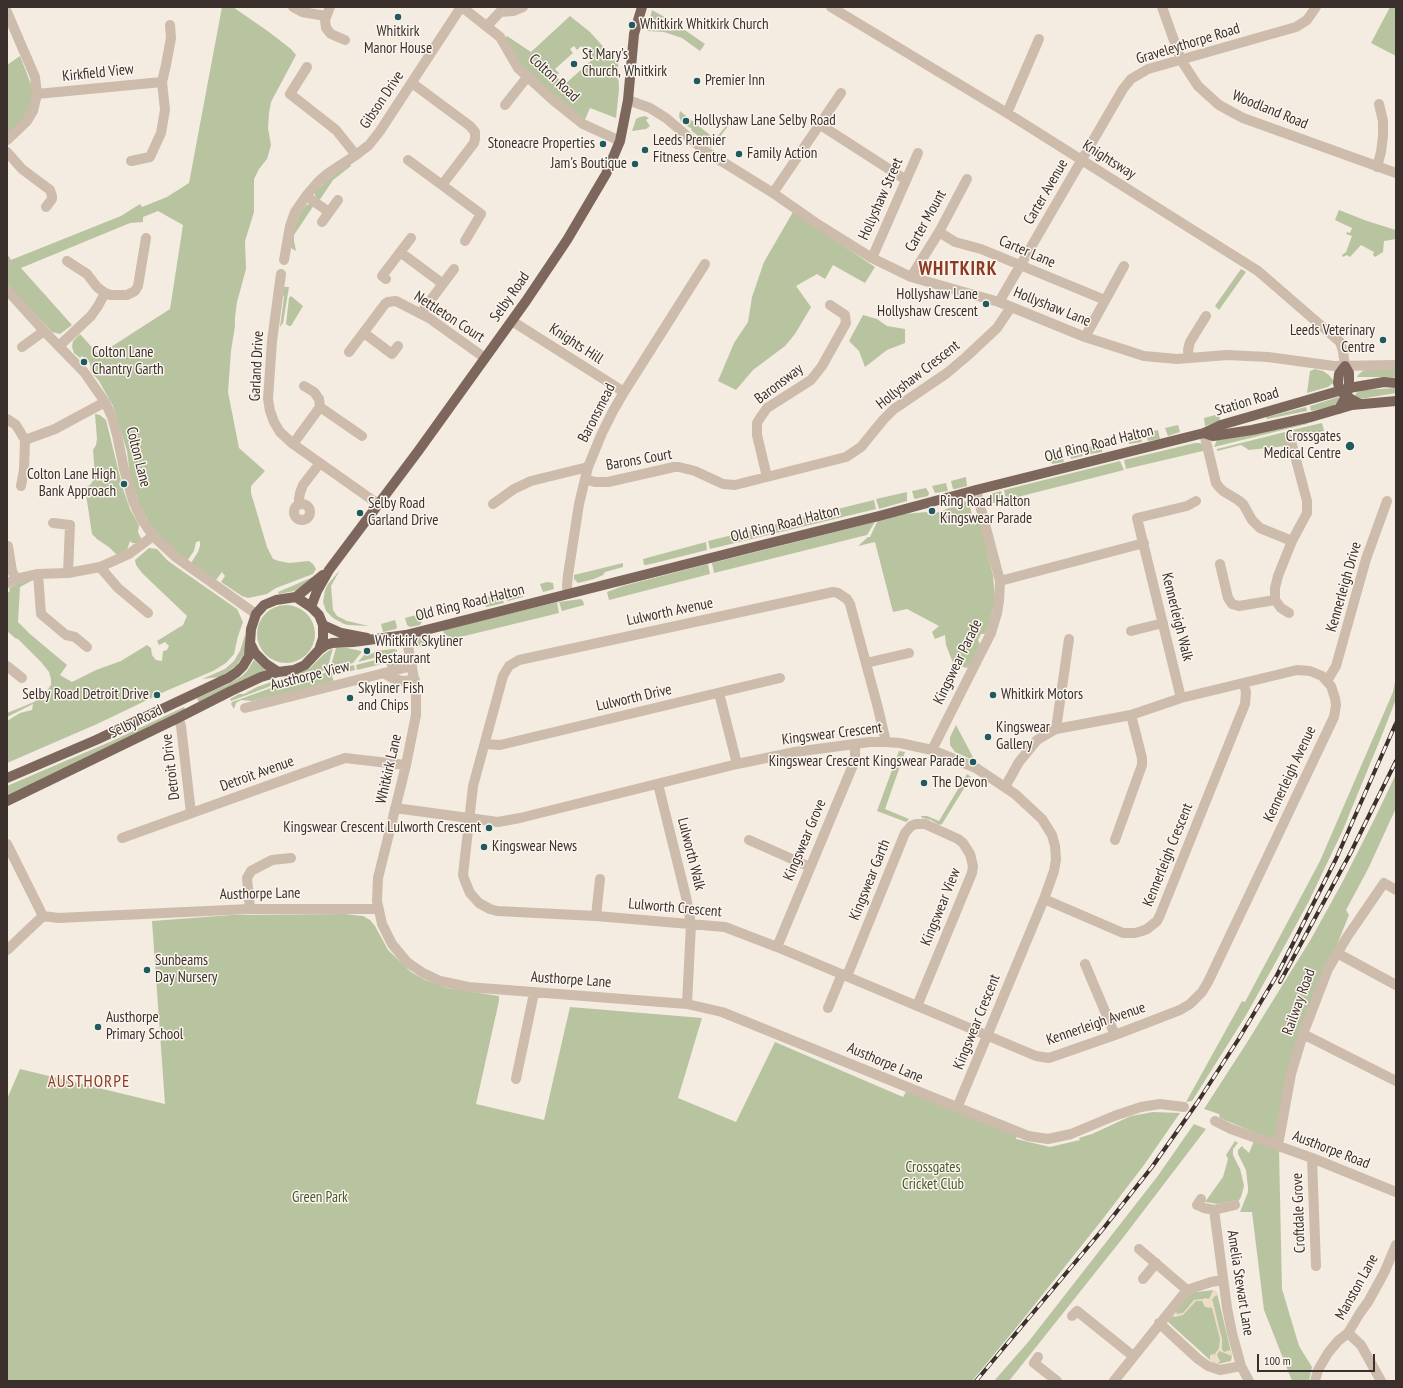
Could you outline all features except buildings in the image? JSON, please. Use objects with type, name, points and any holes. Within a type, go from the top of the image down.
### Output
[{"type":"main road","name":"Selby Road","points":[[311,607],[317,591],[329,570],[423,445],[512,321],[588,207],[606,174],[620,141],[628,100],[634,34],[642,7]]},
{"type":"main road","points":[[1338,408],[1345,392],[1349,373],[1345,366]]},
{"type":"main road","name":"Station Road","points":[[1204,433],[1221,425],[1345,392],[1384,382],[1396,383]]},
{"type":"main road","points":[[1345,392],[1360,404]]},
{"type":"main road","name":"Station Road","points":[[1204,433],[1213,436],[1257,429],[1311,417],[1338,408],[1360,404],[1396,401]]},
{"type":"main road","name":"Old Ring Road Halton","points":[[319,650],[332,643],[353,642],[406,635],[1204,433]]},
{"type":"main road","name":"Selby Road","points":[[296,597],[329,570]]},
{"type":"main road","points":[[296,597],[311,607],[319,615],[323,625],[323,638],[319,650],[305,665],[294,670],[278,672],[266,664],[255,653],[250,643],[251,629],[256,614],[264,605],[276,600],[296,597]]},
{"type":"main road","name":"Old Ring Road Halton","points":[[323,625],[341,633],[371,639]]},
{"type":"main road","name":"Selby Road","points":[[7,778],[96,740],[228,678],[243,666],[249,656],[250,643]]},
{"type":"main road","name":"Selby Road","points":[[7,801],[231,691],[261,677],[278,672]]},
{"type":"street","points":[[293,7],[302,12],[328,12],[325,24],[328,31],[331,34],[345,40]]},
{"type":"street","name":"Colton Road","points":[[461,7],[500,37],[518,68],[553,100],[583,124],[620,141]]},
{"type":"street","name":"Gibson Drive","points":[[284,260],[290,226],[296,212],[306,196],[327,174],[369,145],[412,83],[434,46],[461,7]]},
{"type":"street","points":[[487,26],[500,12],[513,11],[523,7]]},
{"type":"street","name":"Knightsway","points":[[830,7],[1007,113],[1258,271],[1340,342],[1345,366]]},
{"type":"street","name":"Woodland Road","points":[[1162,7],[1181,60],[1198,86],[1227,110],[1243,118],[1396,173]]},
{"type":"street","name":"Graveleythorpe Road","points":[[1082,160],[1123,89],[1132,79],[1148,70],[1296,27],[1307,20],[1316,7]]},
{"type":"street","points":[[7,12],[9,23],[35,77],[37,94],[32,111],[27,121],[7,140]]},
{"type":"street","points":[[131,161],[150,157],[161,133],[165,110],[162,82],[171,38],[170,25]]},
{"type":"street","points":[[1007,113],[1039,39]]},
{"type":"street","points":[[307,67],[290,94],[336,130],[356,155]]},
{"type":"street","points":[[505,105],[528,76]]},
{"type":"street","name":"Kirkfield View","points":[[37,94],[162,82]]},
{"type":"street","points":[[412,83],[470,126],[475,132],[474,143],[442,185]]},
{"type":"street","points":[[773,193],[841,93]]},
{"type":"street","name":"Hollyshaw Lane","points":[[628,100],[650,108],[666,118],[705,151],[773,193],[819,225],[872,258],[911,277],[1011,306],[1085,337],[1144,356],[1165,359],[1227,355],[1268,357],[1345,366],[1396,364]]},
{"type":"street","points":[[1377,167],[1383,136],[1383,121],[1379,104]]},
{"type":"street","points":[[819,124],[906,180]]},
{"type":"street","points":[[7,152],[22,169],[50,190],[52,199],[46,207]]},
{"type":"street","name":"Hollyshaw Street","points":[[872,258],[918,153]]},
{"type":"street","points":[[408,160],[480,214],[465,241]]},
{"type":"street","name":"Carter Avenue","points":[[999,302],[1082,160]]},
{"type":"street","name":"Carter Mount","points":[[911,277],[939,232],[967,179]]},
{"type":"street","points":[[306,196],[329,212]]},
{"type":"street","points":[[322,222],[338,200]]},
{"type":"street","name":"Carter Lane","points":[[939,232],[955,242],[981,249],[1105,300]]},
{"type":"street","points":[[67,261],[87,274],[97,287],[104,293],[112,295],[127,295],[135,291],[138,286],[146,238]]},
{"type":"street","points":[[386,279],[382,276],[411,238]]},
{"type":"street","points":[[400,252],[443,284]]},
{"type":"street","name":"Baronsmead","points":[[568,594],[568,575],[574,533],[588,467],[613,411],[705,264]]},
{"type":"street","points":[[1085,337],[1124,266]]},
{"type":"street","points":[[422,313],[454,269]]},
{"type":"street","name":"Garland Drive","points":[[281,274],[272,341],[269,405],[272,416],[280,432],[293,444],[378,504]]},
{"type":"street","name":"Colton Lane","points":[[7,290],[84,372],[105,402],[118,435],[124,469],[134,501],[142,520],[154,536],[177,558],[256,614]]},
{"type":"street","points":[[59,346],[91,316],[104,293]]},
{"type":"street","name":"Nettleton Court","points":[[349,352],[382,308],[388,302],[396,302],[422,313],[485,358]]},
{"type":"street","name":"Baronsway","points":[[768,477],[757,435],[757,423],[767,408],[811,380],[822,366],[846,323],[845,315],[830,305]]},
{"type":"street","name":"Hollyshaw Crescent","points":[[768,477],[846,456],[856,451],[865,443],[888,414],[947,373],[992,333],[1002,322],[1011,306]]},
{"type":"street","points":[[1188,358],[1190,342],[1206,316]]},
{"type":"street","name":"Knights Hill","points":[[512,321],[624,392]]},
{"type":"street","points":[[22,347],[44,331]]},
{"type":"street","points":[[364,333],[392,354],[398,346]]},
{"type":"street","points":[[293,444],[320,407],[319,399],[314,392],[304,386]]},
{"type":"street","points":[[25,440],[54,429],[105,402]]},
{"type":"street","points":[[320,407],[362,436]]},
{"type":"street","points":[[7,419],[16,425],[25,440],[24,470],[21,486]]},
{"type":"street","points":[[1204,433],[1216,483],[1219,487],[1228,495],[1243,504],[1252,520],[1260,528],[1292,541]]},
{"type":"street","points":[[1289,613],[1281,608],[1275,600],[1275,588],[1278,576],[1292,541],[1307,513],[1307,501],[1291,441]]},
{"type":"street","points":[[300,504],[299,499],[303,485],[320,463]]},
{"type":"street","points":[[493,504],[514,489],[531,480],[588,467]]},
{"type":"street","name":"Barons Court","points":[[585,479],[595,482],[608,482],[674,467],[695,470],[718,482],[729,485],[740,484],[768,477]]},
{"type":"street","name":"Kingswear Parade","points":[[932,750],[993,629],[999,601],[1000,581],[976,490]]},
{"type":"street","name":"Kennerleigh Walk","points":[[1181,698],[1137,518],[1187,506],[1196,501]]},
{"type":"street","name":"Kennerleigh Drive","points":[[1327,681],[1336,666],[1366,559],[1387,501]]},
{"type":"street","points":[[53,524],[70,525],[68,573]]},
{"type":"street","points":[[8,546],[12,581],[38,574],[68,573],[100,567],[129,554],[154,536]]},
{"type":"street","points":[[1000,581],[1144,543]]},
{"type":"street","points":[[1220,564],[1228,598],[1232,604],[1239,606],[1275,600]]},
{"type":"street","points":[[100,567],[118,588],[148,613]]},
{"type":"street","points":[[38,574],[41,614],[66,635],[75,637],[87,647]]},
{"type":"street","name":"Lulworth Avenue","points":[[469,818],[473,786],[504,676],[509,666],[514,662],[833,592],[843,596],[850,604],[886,742]]},
{"type":"street","points":[[1131,631],[1163,623]]},
{"type":"street","name":"Whitkirk Lane","points":[[378,909],[376,893],[378,878],[406,765],[416,715],[417,698],[415,680],[406,635]]},
{"type":"street","points":[[1056,729],[1069,639]]},
{"type":"street","points":[[866,662],[909,653]]},
{"type":"street","points":[[7,666],[22,678]]},
{"type":"street","name":"Austhorpe View","points":[[245,708],[412,666]]},
{"type":"street","points":[[1005,787],[1019,762],[1037,740],[1056,729],[1131,715],[1181,698],[1297,670],[1316,673],[1327,681]]},
{"type":"street","points":[[383,673],[402,681],[415,680]]},
{"type":"street","name":"Lulworth Drive","points":[[485,744],[500,745],[780,678]]},
{"type":"street","name":"Kennerleigh Avenue","points":[[987,1036],[1036,1056],[1049,1058],[1116,1035],[1180,1010],[1194,1000],[1208,982],[1334,718],[1336,705],[1334,692],[1327,681]]},
{"type":"street","name":"Kennerleigh Crescent","points":[[1044,899],[1123,933],[1135,933],[1142,931],[1157,921],[1245,704],[1246,692],[1244,684]]},
{"type":"street","points":[[718,693],[737,764]]},
{"type":"street","points":[[1115,840],[1142,765],[1142,758],[1131,715]]},
{"type":"street","name":"Detroit Drive","points":[[178,718],[181,726],[191,813]]},
{"type":"street","name":"Kingswear Crescent","points":[[395,808],[498,822],[520,818],[737,764],[795,752],[855,744],[886,742],[932,750],[976,768],[1005,787],[1034,810],[1046,824],[1052,834],[1056,853],[1056,865],[1044,899],[957,1108]]},
{"type":"street","name":"Kingswear Grove","points":[[777,947],[853,765],[855,744]]},
{"type":"street","name":"Detroit Avenue","points":[[122,838],[345,758],[406,765]]},
{"type":"street","name":"Lulworth Walk","points":[[658,784],[686,897],[691,924],[687,1004]]},
{"type":"street","name":"Lulworth Crescent","points":[[469,818],[463,875],[470,893],[479,903],[484,906],[497,911],[596,916],[725,927],[777,947],[987,1036]]},
{"type":"street","name":"Kingswear Garth","points":[[828,1008],[844,975],[907,829],[920,823],[940,831]]},
{"type":"street","name":"Kingswear View","points":[[917,1006],[972,873],[970,854],[963,843],[940,831]]},
{"type":"street","points":[[749,840],[810,866]]},
{"type":"street","points":[[7,844],[43,916],[7,950]]},
{"type":"street","points":[[250,909],[247,878],[251,871],[272,860],[291,858]]},
{"type":"street","points":[[596,916],[600,879]]},
{"type":"street","name":"Railway Road","points":[[1275,1144],[1291,1074],[1303,1034],[1328,969],[1384,883],[1396,890]]},
{"type":"street","name":"Austhorpe Lane","points":[[43,916],[58,918],[250,909],[378,909],[384,931],[392,944],[407,962],[423,973],[440,981],[459,986],[534,993],[687,1004],[722,1012],[1028,1136],[1048,1138],[1071,1134],[1141,1106],[1160,1104],[1184,1107]]},
{"type":"street","points":[[1337,953],[1396,985]]},
{"type":"street","points":[[1084,964],[1116,1035]]},
{"type":"street","points":[[516,1079],[534,993]]},
{"type":"street","points":[[1303,1034],[1396,1081]]},
{"type":"street","name":"Austhorpe Road","points":[[1215,1121],[1231,1129],[1312,1158],[1396,1192]]},
{"type":"street","name":"Croftdale Grove","points":[[1312,1158],[1316,1266]]},
{"type":"street","points":[[1201,1199],[1197,1205],[1214,1210],[1235,1205]]},
{"type":"street","name":"Amelia Stewart Lane","points":[[1214,1210],[1223,1280],[1231,1326],[1241,1366],[1249,1381]]},
{"type":"street","name":"Manston Lane","points":[[1314,1381],[1318,1370],[1328,1353],[1338,1341],[1348,1333],[1378,1284],[1396,1245]]},
{"type":"street","points":[[1139,1249],[1187,1290]]},
{"type":"street","points":[[1143,1279],[1156,1263]]},
{"type":"street","points":[[1114,1381],[1187,1290],[1211,1282],[1223,1280]]},
{"type":"street","points":[[1077,1310],[1133,1356]]},
{"type":"street","points":[[1159,1323],[1198,1359],[1208,1366],[1220,1370],[1241,1366]]},
{"type":"street","points":[[1348,1333],[1361,1345],[1381,1381]]},
{"type":"street","points":[[1034,1363],[1057,1381]]},
{"type":"green space","points":[[222,7],[233,7],[269,32],[291,49],[296,55],[271,102],[268,128],[271,145],[267,159],[259,169],[254,179],[254,212],[245,241],[246,269],[237,302],[228,392],[239,448],[265,471],[251,486],[251,493],[267,547],[273,559],[289,563],[309,561],[316,569],[313,574],[276,588],[267,594],[248,598],[242,596],[221,582],[225,576],[222,572],[216,580],[191,563],[198,552],[200,541],[196,542],[194,551],[187,561],[163,541],[150,524],[140,506],[130,476],[127,451],[113,406],[99,381],[91,372],[90,363],[82,356],[80,358],[74,353],[72,347],[73,341],[80,334],[97,353],[100,354],[170,309],[183,225],[158,211],[143,217],[143,222],[130,223],[21,268],[72,325],[60,334],[52,332],[7,284],[7,254],[11,260],[121,216],[140,204],[142,207],[167,197],[189,183]]},
{"type":"green space","points":[[1390,7],[1396,7],[1396,56],[1371,43]]},
{"type":"green space","points":[[652,10],[670,20],[705,44],[700,51],[682,38],[664,32],[647,31]]},
{"type":"green space","points":[[570,16],[590,32],[618,63],[619,90],[616,118],[590,108],[583,124],[528,76],[503,42],[507,36],[531,52]],"holes":[[[574,46],[577,50],[581,46],[585,50],[589,46],[594,51],[589,55],[592,60],[564,85],[556,76],[559,73],[555,69],[573,53],[570,49]]]},
{"type":"green space","points":[[20,56],[32,87],[32,101],[28,114],[7,135],[7,65]]},
{"type":"green space","points":[[680,111],[715,139],[728,124],[729,125],[711,148],[691,130],[692,129],[681,122],[679,116]]},
{"type":"green space","points":[[645,116],[649,118],[646,120],[650,126],[646,129],[632,131],[636,119]]},
{"type":"green space","points":[[350,164],[351,166],[333,180],[319,201],[315,196],[315,192],[326,181]]},
{"type":"green space","points":[[306,205],[314,205],[294,235],[296,251],[291,248],[292,234],[300,213]]},
{"type":"green space","points":[[1339,210],[1396,230],[1396,239],[1384,241],[1383,252],[1375,257],[1373,255],[1374,252],[1361,245],[1350,257],[1347,255],[1343,257],[1342,255],[1346,252],[1352,236],[1346,234],[1347,232],[1350,233],[1352,228],[1335,220]]},
{"type":"green space","points":[[793,212],[875,267],[865,283],[833,265],[825,279],[817,274],[796,286],[811,307],[795,334],[785,346],[753,370],[736,390],[718,381],[734,343],[748,322],[752,297],[764,262]]},
{"type":"green space","points":[[1241,269],[1246,272],[1219,310],[1215,306]]},
{"type":"green space","points":[[284,287],[289,287],[283,323],[280,327],[284,297],[282,292]]},
{"type":"green space","points":[[291,296],[303,306],[291,326],[289,326],[286,324],[289,298]]},
{"type":"green space","points":[[863,315],[877,319],[887,326],[905,329],[905,343],[887,350],[865,367],[859,351],[849,341]]},
{"type":"green space","points":[[1396,368],[1396,377],[1357,377],[1364,370]]},
{"type":"green space","points":[[1315,369],[1323,371],[1329,375],[1333,380],[1333,383],[1328,387],[1307,393],[1310,371]]},
{"type":"green space","points":[[1396,388],[1396,393],[1360,399],[1355,397],[1356,393],[1362,390]]},
{"type":"green space","points":[[1338,397],[1340,399],[1334,406],[1311,411],[1310,406]]},
{"type":"green space","points":[[1306,407],[1307,411],[1267,419],[1266,417]]},
{"type":"green space","points":[[95,414],[100,415],[106,420],[123,489],[130,509],[139,525],[138,532],[141,538],[139,543],[132,543],[130,541],[127,550],[122,554],[116,554],[92,534],[85,488],[91,484],[95,476],[93,450],[97,439]]},
{"type":"green space","points":[[1219,414],[1220,421],[1205,426],[1204,418]]},
{"type":"green space","points":[[1309,422],[1307,424],[1214,447],[1217,440]]},
{"type":"green space","points":[[1322,423],[1324,431],[1294,438],[1292,430]]},
{"type":"green space","points":[[1178,425],[1180,432],[1168,436],[1165,428]]},
{"type":"green space","points":[[1158,430],[1160,439],[1148,441],[1146,433]]},
{"type":"green space","points":[[1289,431],[1292,439],[1286,446],[1249,450],[1241,445],[1217,451],[1217,449]]},
{"type":"green space","points":[[1140,434],[1142,442],[1129,444],[1127,437]]},
{"type":"green space","points":[[1102,443],[1102,452],[1090,454],[1088,447]]},
{"type":"green space","points":[[1200,443],[1206,447],[1207,450],[1126,469],[1124,460]]},
{"type":"green space","points":[[1082,449],[1083,456],[1071,459],[1069,451]]},
{"type":"green space","points":[[1062,454],[1064,462],[1052,464],[1049,457]]},
{"type":"green space","points":[[1120,461],[1124,470],[1006,500],[1004,490]]},
{"type":"green space","points":[[966,477],[967,486],[953,489],[951,481]]},
{"type":"green space","points":[[946,483],[948,491],[935,493],[932,486]]},
{"type":"green space","points":[[926,488],[929,493],[928,496],[914,498],[912,491]]},
{"type":"green space","points":[[1001,491],[1004,500],[986,505],[986,500],[990,494]]},
{"type":"green space","points":[[907,492],[907,501],[879,509],[876,499]]},
{"type":"green space","points":[[874,500],[876,509],[710,549],[708,541]]},
{"type":"green space","points":[[965,501],[970,506],[972,516],[978,514],[993,575],[995,599],[989,626],[985,634],[981,634],[978,640],[980,644],[969,667],[966,668],[953,663],[946,645],[945,635],[935,639],[932,632],[939,626],[907,609],[893,612],[875,542],[858,546],[870,537],[878,520],[904,514],[927,512],[928,515],[942,511]]},
{"type":"green space","points":[[875,522],[867,535],[714,573],[712,563]]},
{"type":"green space","points":[[706,542],[707,550],[644,565],[643,559]]},
{"type":"green space","points":[[149,548],[157,549],[167,560],[237,609],[243,622],[234,654],[226,663],[213,671],[7,763],[7,721],[20,713],[32,710],[33,704],[7,717],[7,713],[34,702],[46,692],[51,685],[49,672],[41,662],[18,639],[7,631],[7,593],[10,591],[9,588],[22,581],[33,580],[20,587],[18,622],[67,665],[60,675],[72,682],[96,670],[121,661],[147,645],[151,648],[152,655],[156,660],[162,661],[163,651],[167,650],[169,646],[165,642],[159,645],[157,641],[183,625],[187,616],[142,573],[136,565],[135,560]]},
{"type":"green space","points":[[623,563],[623,567],[605,572],[603,575],[594,579],[578,583],[574,579],[574,575]]},
{"type":"green space","points":[[708,564],[710,574],[609,600],[607,592],[623,586]]},
{"type":"green space","points":[[340,570],[331,586],[333,610],[337,616],[347,621],[369,626],[344,624],[333,618],[326,611],[323,602],[325,590]]},
{"type":"green space","points":[[313,577],[305,586],[294,591],[279,594],[278,592]]},
{"type":"green space","points":[[547,582],[553,583],[554,589],[543,592],[540,584]]},
{"type":"green space","points":[[521,588],[523,597],[507,600],[506,593]]},
{"type":"green space","points":[[501,594],[504,603],[487,607],[485,606],[483,598]]},
{"type":"green space","points":[[581,599],[584,605],[562,611],[559,602]]},
{"type":"green space","points":[[557,602],[559,613],[452,639],[444,634],[443,630]]},
{"type":"green space","points":[[286,605],[297,607],[310,618],[313,623],[315,634],[313,645],[302,658],[297,661],[286,663],[275,661],[262,650],[259,645],[257,634],[259,623],[270,610],[275,607]]},
{"type":"green space","points":[[420,614],[422,621],[420,625],[410,627],[407,625],[405,618]]},
{"type":"green space","points":[[395,620],[397,627],[396,629],[383,632],[381,624]]},
{"type":"green space","points":[[245,635],[245,651],[236,666],[220,677],[202,679],[225,669],[234,661],[240,651]]},
{"type":"green space","points":[[426,636],[428,644],[416,648],[416,643],[419,638]]},
{"type":"green space","points":[[333,648],[327,670],[284,681],[231,701],[230,699],[239,694],[244,694],[257,687],[309,669],[324,654]]},
{"type":"green space","points":[[336,648],[347,648],[361,651],[361,653],[353,663],[330,669]]},
{"type":"green space","points":[[397,650],[397,652],[358,662],[364,655],[374,653],[374,651]]},
{"type":"green space","points":[[399,654],[401,664],[388,668],[386,663],[357,670],[356,665]]},
{"type":"green space","points":[[254,660],[266,671],[199,703],[197,698],[242,676]]},
{"type":"green space","points":[[354,665],[355,670],[332,676],[334,683],[252,701],[241,700],[236,703],[234,709],[231,704],[232,702],[279,685]]},
{"type":"green space","points":[[1396,677],[1396,699],[1384,730],[1342,832],[1308,903],[1245,1017],[1192,1101],[1186,1102],[1242,1001],[1245,1002],[1320,861],[1393,692]]},
{"type":"green space","points":[[184,707],[186,711],[7,797],[7,786],[112,741]]},
{"type":"green space","points":[[956,725],[975,761],[955,752],[950,745],[950,737]]},
{"type":"green space","points":[[899,751],[905,752],[885,809],[909,819],[906,822],[877,811]]},
{"type":"green space","points":[[967,774],[971,777],[942,824],[939,825],[931,820],[922,818],[921,816],[927,816],[939,821]]},
{"type":"green space","points":[[1396,774],[1396,808],[1368,869],[1346,910],[1349,915],[1332,957],[1313,997],[1277,1142],[1220,1118],[1219,1114],[1204,1109],[1311,939],[1343,881]]},
{"type":"green space","name":"Green Park","points":[[345,914],[363,916],[370,920],[375,926],[388,950],[411,972],[425,980],[447,988],[499,996],[476,1104],[544,1120],[570,1007],[702,1018],[678,1098],[736,1122],[775,1042],[903,1097],[908,1088],[1018,1133],[1016,1139],[1050,1147],[1080,1140],[1079,1138],[1092,1134],[1131,1116],[1153,1112],[1180,1113],[1144,1165],[1102,1220],[972,1381],[7,1381],[7,1099],[20,1069],[165,1104],[152,921],[232,915]]},
{"type":"green space","points":[[1194,1124],[1206,1129],[1122,1239],[1009,1381],[994,1381],[1029,1341],[1157,1177]]},
{"type":"green space","points":[[1235,1141],[1238,1143],[1233,1149],[1233,1155],[1240,1169],[1244,1186],[1241,1197],[1238,1202],[1236,1200],[1218,1204],[1205,1202],[1223,1177],[1228,1159],[1226,1155]]},
{"type":"green space","points":[[1254,1141],[1279,1150],[1282,1289],[1299,1346],[1312,1367],[1309,1381],[1292,1381],[1264,1310],[1252,1212],[1240,1212],[1248,1192],[1248,1187],[1246,1170],[1238,1154],[1238,1150],[1242,1146],[1244,1148],[1243,1149],[1249,1153]]},
{"type":"green space","points":[[1213,1290],[1217,1292],[1232,1356],[1231,1361],[1218,1364],[1210,1360],[1167,1321],[1189,1293]]},
{"type":"shaded area","points":[[1213,1290],[1217,1292],[1218,1295],[1212,1300],[1222,1338],[1222,1349],[1224,1352],[1230,1350],[1232,1356],[1219,1351],[1217,1355],[1220,1361],[1218,1364],[1210,1360],[1210,1355],[1215,1354],[1219,1348],[1220,1339],[1212,1308],[1205,1307],[1202,1301],[1196,1301],[1183,1315],[1175,1317],[1171,1316],[1176,1311],[1177,1314],[1183,1313],[1194,1300],[1205,1298],[1209,1299]]},
{"type":"railway","points":[[976,1381],[1103,1229],[1152,1167],[1197,1103],[1238,1040],[1277,975],[1336,859],[1396,723]]},
{"type":"railway","points":[[1280,982],[1350,854],[1396,761]]},
{"type":"place","name":"Whitkirk Manor House","points":[[398,17]]},
{"type":"place","name":"Whitkirk Whitkirk Church","points":[[632,25]]},
{"type":"place","name":"St Mary's Church, Whitkirk","points":[[574,64]]},
{"type":"place","name":"Premier Inn","points":[[697,81]]},
{"type":"place","name":"Hollyshaw Lane Selby Road","points":[[686,121]]},
{"type":"place","name":"Stoneacre Properties","points":[[603,144]]},
{"type":"place","name":"Leeds Premier Fitness Centre","points":[[645,150]]},
{"type":"place","name":"Family Action","points":[[739,154]]},
{"type":"place","name":"Jam's Boutique","points":[[635,164]]},
{"type":"place","name":"Hollyshaw Lane Hollyshaw Crescent","points":[[986,304]]},
{"type":"place","name":"Leeds Veterinary Centre","points":[[1383,340]]},
{"type":"place","name":"Colton Lane Chantry Garth","points":[[84,362]]},
{"type":"place","name":"Crossgates Medical Centre","points":[[1350,446]]},
{"type":"place","name":"Colton Lane High Bank Approach","points":[[124,484]]},
{"type":"place","name":"Ring Road Halton Kingswear Parade","points":[[932,511]]},
{"type":"place","name":"Selby Road Garland Drive","points":[[360,513]]},
{"type":"place","name":"Whitkirk Skyliner Restaurant","points":[[367,651]]},
{"type":"place","name":"Selby Road Detroit Drive","points":[[157,695]]},
{"type":"place","name":"Whitkirk Motors","points":[[993,695]]},
{"type":"place","name":"Skyliner Fish and Chips","points":[[350,698]]},
{"type":"place","name":"Kingswear Gallery","points":[[988,737]]},
{"type":"place","name":"Kingswear Crescent Kingswear Parade","points":[[973,762]]},
{"type":"place","name":"The Devon","points":[[924,783]]},
{"type":"place","name":"Kingswear Crescent Lulworth Crescent","points":[[489,828]]},
{"type":"place","name":"Kingswear News","points":[[484,847]]},
{"type":"place","name":"Sunbeams Day Nursery","points":[[147,970]]},
{"type":"place","name":"Austhorpe Primary School","points":[[98,1027]]},
{"type":"district","name":"WHITKIRK","points":[[958,270]]},
{"type":"district","name":"AUSTHORPE","points":[[89,1082]]},
{"type":"park label","name":"Crossgates Cricket Club","points":[[933,1176]]}]
